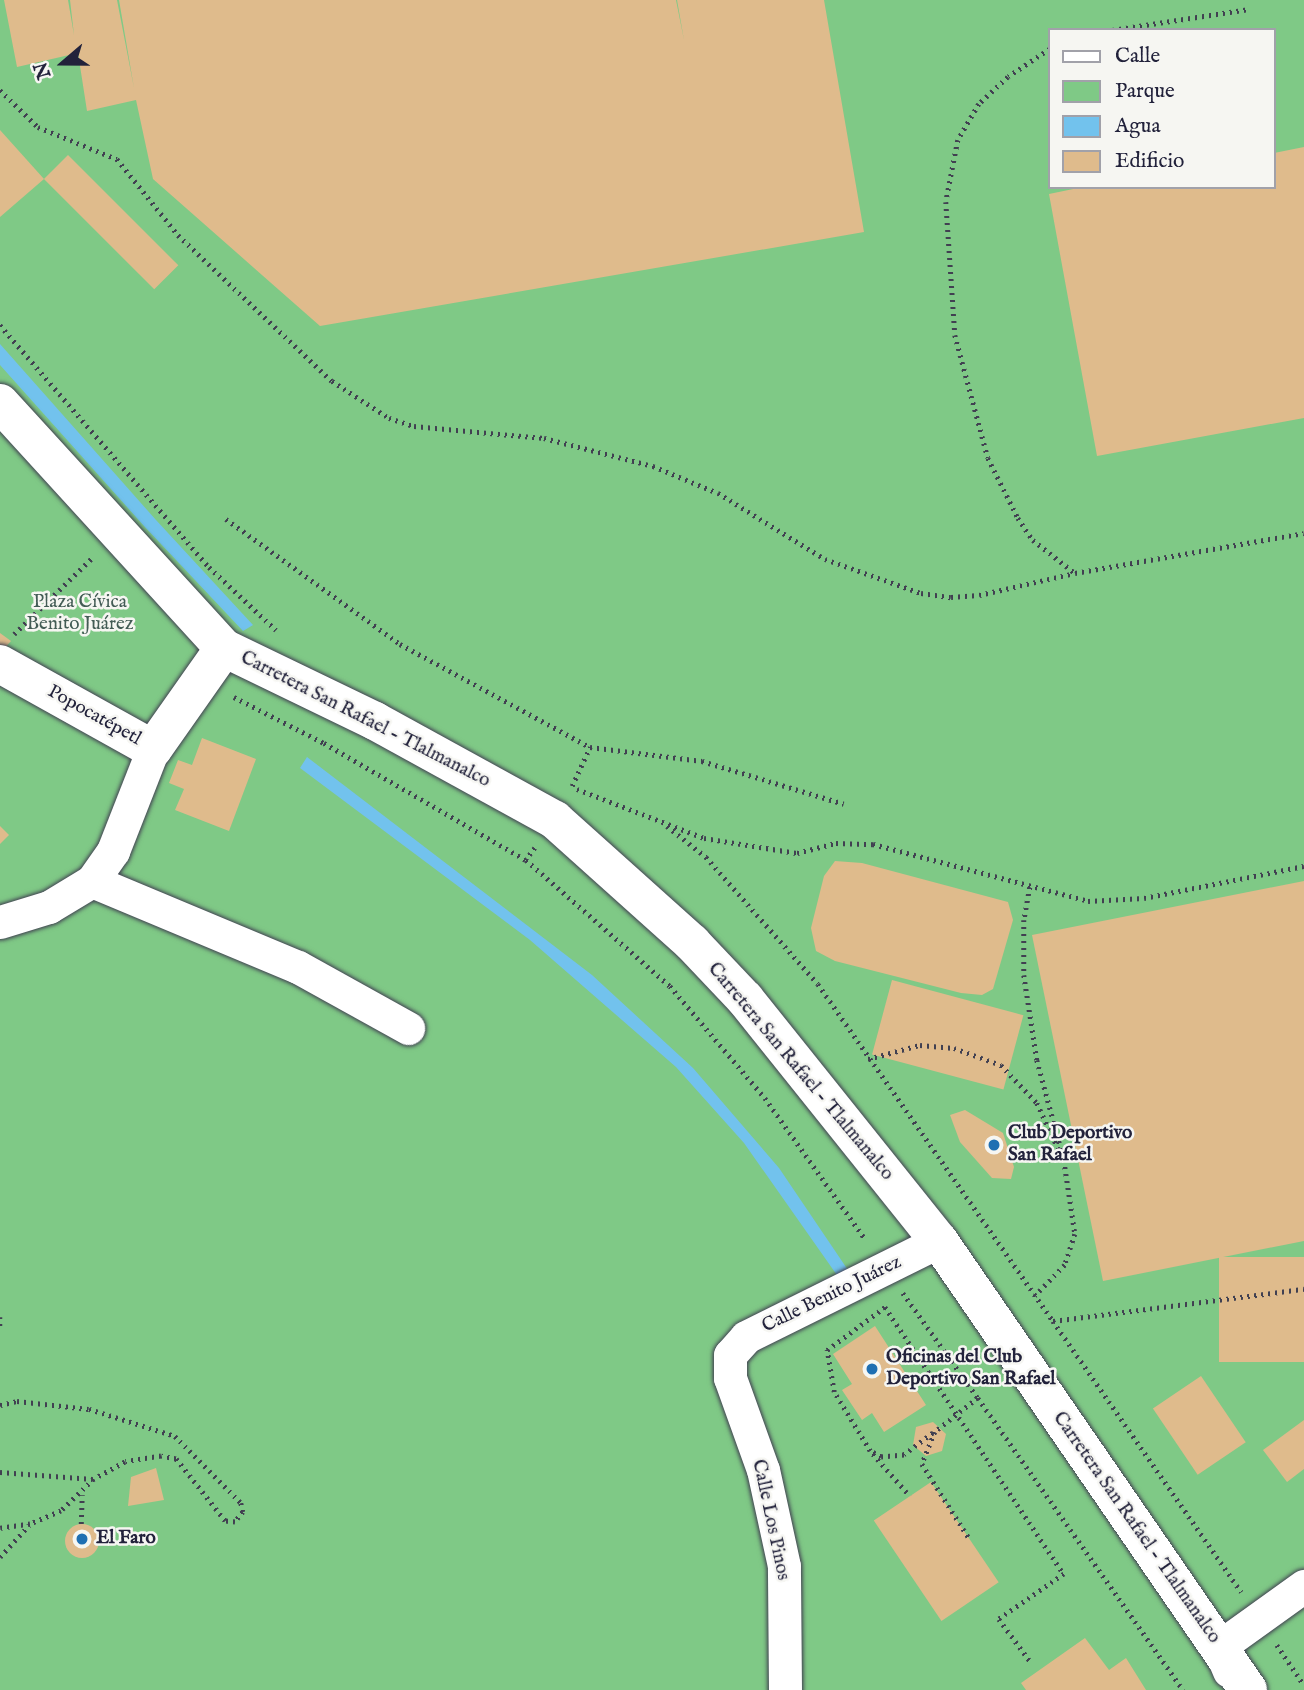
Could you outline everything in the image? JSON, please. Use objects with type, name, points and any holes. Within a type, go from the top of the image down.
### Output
[{"type":"street","name":"Carretera San Rafael - Tlalmanalco","points":[[0,403],[224,648],[375,721],[555,820],[691,943],[746,999],[939,1241],[1248,1690]]},
{"type":"street","name":"Popocatépetl","points":[[4,652],[153,749],[224,648]]},
{"type":"street","points":[[0,922],[49,907],[92,881],[113,850],[153,749]]},
{"type":"street","points":[[92,881],[298,967],[408,1028]]},
{"type":"street","name":"Calle Benito Juárez","points":[[730,1355],[746,1337],[939,1241]]},
{"type":"street","name":"Calle Los Pinos","points":[[730,1355],[730,1378],[762,1470],[784,1566],[785,1690]]},
{"type":"street","points":[[1236,1690],[1219,1647],[1304,1586]]},
{"type":"path","points":[[1125,28],[1249,9]]},
{"type":"path","points":[[1048,50],[1008,77],[979,104],[958,140],[946,202],[946,237],[955,335],[988,458],[1033,540],[1074,573]]},
{"type":"path","points":[[0,90],[38,127],[117,159],[178,235],[332,381],[389,418],[414,426],[544,438],[653,466],[718,493],[825,559],[921,593],[951,597],[1304,533]]},
{"type":"path","points":[[0,325],[209,567],[283,635]]},
{"type":"path","points":[[226,519],[400,645],[590,747],[702,761],[844,804]]},
{"type":"path","points":[[4,652],[103,547]]},
{"type":"path","points":[[201,680],[324,743],[526,860],[670,986],[765,1098],[1183,1690]]},
{"type":"path","points":[[573,787],[590,747]]},
{"type":"path","points":[[561,781],[667,826],[769,852],[797,853],[836,843],[873,844],[942,860],[1030,887],[1088,901],[1144,898],[1304,866]]},
{"type":"path","points":[[526,860],[555,820]]},
{"type":"path","points":[[667,826],[706,858],[818,984],[1304,1685]]},
{"type":"path","points":[[1030,887],[1024,920],[1024,975],[1037,1060],[1064,1160],[1075,1234],[1065,1265],[1035,1296]]},
{"type":"path","points":[[868,1059],[920,1045],[954,1048],[1001,1065],[1037,1103],[1064,1160]]},
{"type":"path","points":[[1053,1321],[1304,1289]]},
{"type":"path","points":[[910,1496],[870,1451],[834,1392],[827,1350],[885,1307],[1064,1574],[999,1619],[1030,1661]]},
{"type":"path","points":[[0,1317],[0,1329]]},
{"type":"path","points":[[870,1451],[880,1457],[904,1455],[978,1398]]},
{"type":"path","points":[[0,1405],[17,1401],[89,1409],[175,1436],[241,1503],[243,1512],[236,1522],[225,1521],[170,1457],[125,1462],[94,1479],[82,1494],[61,1511],[30,1524],[0,1528]]},
{"type":"path","points":[[935,1432],[922,1464],[969,1538]]},
{"type":"path","points":[[0,1472],[94,1479]]},
{"type":"path","points":[[81,1524],[82,1494]]},
{"type":"path","points":[[0,1557],[30,1524]]},
{"type":"green space","name":"Plaza Cívica Benito Juárez","points":[[0,0],[1304,0],[1304,1690],[0,1690]]},
{"type":"water","points":[[0,344],[253,625],[243,631],[144,526],[0,365]]},
{"type":"water","points":[[307,757],[592,975],[693,1068],[779,1168],[850,1273],[839,1278],[744,1143],[676,1067],[530,940],[300,768]]},
{"type":"building","points":[[4,0],[68,0],[74,35],[70,0],[117,0],[134,88],[119,0],[676,0],[684,40],[677,0],[824,0],[864,232],[320,326],[153,179],[136,100],[87,111],[78,53],[17,67]]},
{"type":"building","points":[[0,130],[44,179],[0,217]]},
{"type":"building","points":[[1304,147],[1304,418],[1097,456],[1049,194],[1073,189],[1276,189],[1276,153]]},
{"type":"building","points":[[68,155],[178,265],[154,289],[44,179]]},
{"type":"building","points":[[0,633],[11,641],[0,653]]},
{"type":"building","points":[[202,738],[256,759],[229,831],[175,810],[184,789],[169,783],[178,760],[192,765]]},
{"type":"building","points":[[0,826],[9,835],[0,844]]},
{"type":"building","points":[[835,861],[862,863],[1008,902],[1013,920],[993,989],[982,995],[961,993],[835,961],[816,951],[811,928],[824,876]]},
{"type":"building","points":[[1304,881],[1304,1241],[1103,1281],[1032,935]]},
{"type":"building","points":[[892,980],[1023,1015],[1003,1090],[872,1054]]},
{"type":"building","points":[[965,1110],[1003,1133],[1014,1167],[1011,1179],[992,1178],[960,1142],[950,1115]]},
{"type":"building","points":[[1219,1257],[1304,1257],[1304,1362],[1219,1362]]},
{"type":"building","name":"Oficinas del Club Deportivo San Rafael","points":[[875,1326],[926,1405],[884,1432],[872,1413],[862,1420],[842,1390],[852,1384],[833,1354]]},
{"type":"building","points":[[1201,1376],[1246,1442],[1198,1475],[1153,1408]]},
{"type":"building","points":[[1304,1420],[1304,1469],[1287,1482],[1263,1450]]},
{"type":"building","points":[[933,1422],[946,1434],[942,1451],[926,1456],[913,1445],[916,1427]]},
{"type":"building","points":[[156,1468],[164,1500],[128,1506],[131,1477]]},
{"type":"building","points":[[931,1482],[999,1582],[941,1621],[874,1521]]},
{"type":"building","name":"El Faro","points":[[82,1524],[94,1529],[99,1541],[94,1553],[82,1558],[70,1553],[65,1541],[70,1529]]},
{"type":"building","points":[[1085,1638],[1109,1670],[1126,1658],[1146,1690],[1026,1690],[1021,1683]]},
{"type":"place","name":"Club Deportivo San Rafael","points":[[994,1145]]},
{"type":"place","name":"Oficinas del Club Deportivo San Rafael","points":[[872,1369]]},
{"type":"place","name":"El Faro","points":[[82,1539]]}]
